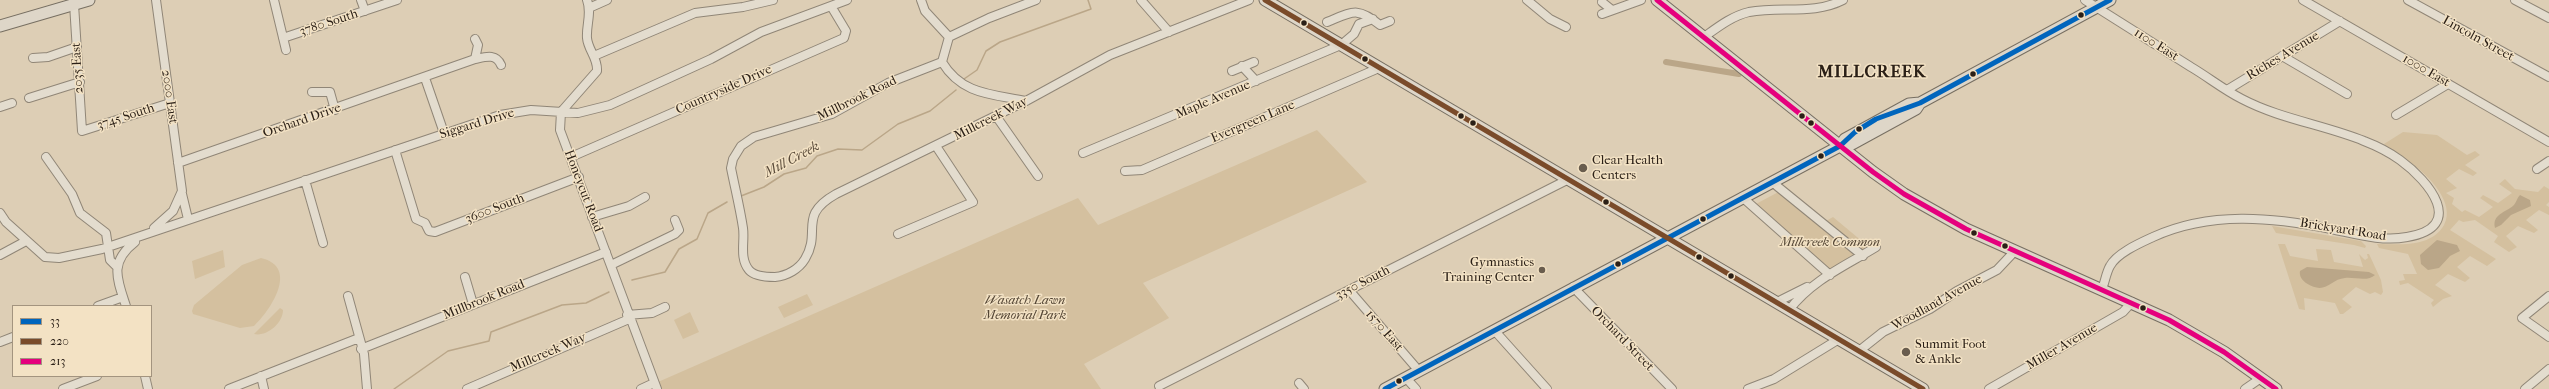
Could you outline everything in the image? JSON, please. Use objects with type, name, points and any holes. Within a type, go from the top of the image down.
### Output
[{"type":"main road","points":[[0,26],[89,0]]},
{"type":"main road","points":[[1265,0],[1664,238],[1777,302],[1923,389]]},
{"type":"main road","points":[[1657,0],[1840,146],[1910,198],[1962,228],[2013,253],[2132,302],[2193,334],[2276,389]]},
{"type":"main road","points":[[1385,389],[1742,197],[1776,185],[1840,146],[1852,144],[1916,109],[1920,103],[2110,0]]},
{"type":"street","name":"2000 East","points":[[156,0],[182,194],[188,219]]},
{"type":"street","points":[[274,0],[286,50]]},
{"type":"street","points":[[361,0],[365,11]]},
{"type":"street","name":"3780 South","points":[[283,38],[397,0]]},
{"type":"street","points":[[560,112],[595,74],[597,68],[587,37],[589,8],[587,0]]},
{"type":"street","points":[[589,8],[607,0]]},
{"type":"street","points":[[594,56],[695,13],[748,6],[772,0]]},
{"type":"street","name":"Siggard Drive","points":[[147,234],[444,133],[511,112],[531,110],[586,112],[610,105],[711,59],[768,29],[831,4],[847,0]]},
{"type":"street","points":[[921,0],[925,11],[949,37]]},
{"type":"street","points":[[1026,101],[970,90],[953,78],[942,62],[949,37],[989,18],[1036,0]]},
{"type":"street","points":[[1141,0],[1169,32]]},
{"type":"street","name":"Millcreek Way","points":[[776,277],[792,271],[804,261],[810,245],[812,218],[822,203],[836,194],[1026,101],[1110,55],[1249,0]]},
{"type":"street","points":[[1527,0],[1550,19],[1566,27]]},
{"type":"street","points":[[1602,14],[1641,0]]},
{"type":"street","points":[[1704,37],[1724,22],[1742,14],[1761,10],[1826,7],[1844,0]]},
{"type":"street","name":"1100 East","points":[[2085,0],[2226,90]]},
{"type":"street","name":"1000 East","points":[[2302,0],[2549,142]]},
{"type":"street","name":"Lincoln Street","points":[[2408,0],[2549,77]]},
{"type":"street","points":[[2515,0],[2549,18]]},
{"type":"street","points":[[1602,2],[1612,10]]},
{"type":"street","name":"2035 East","points":[[74,4],[78,48],[82,131]]},
{"type":"street","name":"Countryside Drive","points":[[571,157],[844,38],[846,31],[831,4]]},
{"type":"street","points":[[1327,22],[1359,10],[1366,12],[1380,25],[1390,21]]},
{"type":"street","name":"Maple Avenue","points":[[1083,153],[1341,45],[1356,33],[1358,25],[1373,19]]},
{"type":"street","name":"Riches Avenue","points":[[2226,90],[2340,21]]},
{"type":"street","points":[[475,39],[478,45],[475,59]]},
{"type":"street","points":[[33,58],[48,57],[78,48]]},
{"type":"street","name":"Orchard Drive","points":[[178,163],[335,110],[475,59],[492,56],[499,60],[501,65]]},
{"type":"street","points":[[2282,56],[2347,94]]},
{"type":"street","name":"Millbrook Road","points":[[776,277],[764,277],[755,274],[746,266],[743,256],[743,229],[730,168],[733,158],[741,146],[766,133],[832,114],[888,84],[942,62]]},
{"type":"street","points":[[1232,71],[1254,62]]},
{"type":"street","points":[[1242,66],[1256,81]]},
{"type":"street","name":"Evergreen Lane","points":[[1125,171],[1142,170],[1379,68]]},
{"type":"street","points":[[425,78],[444,133]]},
{"type":"street","points":[[29,98],[80,82]]},
{"type":"street","points":[[2396,114],[2448,84]]},
{"type":"street","name":"Brickyard Road","points":[[2102,289],[2110,266],[2122,254],[2162,232],[2196,221],[2228,218],[2262,218],[2386,238],[2415,236],[2428,231],[2437,222],[2439,204],[2433,190],[2422,176],[2397,157],[2349,133],[2258,106],[2226,90]]},
{"type":"street","points":[[312,92],[330,92],[335,110]]},
{"type":"street","points":[[0,107],[12,103]]},
{"type":"street","name":"3745 South","points":[[82,131],[170,103]]},
{"type":"street","name":"Honeycut Road","points":[[560,112],[560,130],[620,288],[628,317],[656,386]]},
{"type":"street","points":[[996,116],[1038,176]]},
{"type":"street","points":[[898,234],[973,202],[936,146]]},
{"type":"street","name":"3600 South","points":[[395,150],[416,220],[425,223],[429,231],[435,232],[579,177]]},
{"type":"street","points":[[46,157],[72,194],[80,213],[106,233],[107,248],[110,260],[116,266],[126,305]]},
{"type":"street","points":[[2537,169],[2549,161]]},
{"type":"street","points":[[305,180],[312,205],[318,217],[323,243]]},
{"type":"street","name":"3350 South","points":[[1159,386],[1567,180]]},
{"type":"street","points":[[1776,185],[1863,256]]},
{"type":"street","points":[[116,266],[126,248],[147,234],[170,215],[182,194]]},
{"type":"street","points":[[592,217],[616,208],[638,204],[645,197]]},
{"type":"street","points":[[1742,197],[1830,274]]},
{"type":"street","points":[[0,213],[39,253],[49,257],[65,257],[107,248],[147,234]]},
{"type":"street","points":[[611,265],[675,234],[679,230],[675,220]]},
{"type":"street","points":[[0,256],[26,241]]},
{"type":"street","points":[[1789,310],[1797,298],[1814,284],[1876,247]]},
{"type":"street","name":"Millbrook Road","points":[[362,348],[606,252]]},
{"type":"street","name":"Woodland Avenue","points":[[1859,351],[1871,339],[1932,308],[1958,290],[1997,270],[2008,262],[2013,253]]},
{"type":"street","points":[[465,277],[473,304]]},
{"type":"street","points":[[1777,302],[1798,290],[1814,284]]},
{"type":"street","name":"Orchard Street","points":[[1573,288],[1672,389]]},
{"type":"street","name":"1570 East","points":[[1349,290],[1419,371]]},
{"type":"street","points":[[348,296],[362,348],[367,379],[367,389]]},
{"type":"street","points":[[2549,296],[2522,318],[2549,338]]},
{"type":"street","points":[[101,305],[123,297]]},
{"type":"street","name":"Miller Avenue","points":[[1988,389],[2123,312],[2132,302]]},
{"type":"street","name":"Millcreek Way","points":[[467,389],[478,382],[628,317],[652,313],[665,307]]},
{"type":"street","points":[[1494,330],[1547,389]]},
{"type":"street","points":[[0,342],[12,337]]},
{"type":"street","points":[[229,389],[359,338]]},
{"type":"street","points":[[1748,389],[1774,378],[1839,339]]},
{"type":"street","points":[[2525,389],[2549,369]]},
{"type":"street","points":[[261,376],[264,389]]},
{"type":"street","points":[[63,389],[94,377]]},
{"type":"street","points":[[145,377],[148,389]]},
{"type":"street","points":[[1406,378],[1416,389]]},
{"type":"street","points":[[2245,389],[2261,378]]},
{"type":"street","points":[[641,389],[656,386]]},
{"type":"green space","name":"Wasatch Lawn Memorial Park","points":[[1317,130],[1367,182],[1143,283],[1169,318],[1084,364],[1101,389],[661,389],[658,382],[1078,198],[1098,225]]},
{"type":"green space","points":[[2403,132],[2437,135],[2467,155],[2475,151],[2480,155],[2465,165],[2477,173],[2473,176],[2459,169],[2446,179],[2457,188],[2446,193],[2454,198],[2452,204],[2462,212],[2465,210],[2479,217],[2493,207],[2480,198],[2483,195],[2498,203],[2512,193],[2499,184],[2505,179],[2515,189],[2538,192],[2544,186],[2549,189],[2549,202],[2546,205],[2549,207],[2549,215],[2539,210],[2526,220],[2538,230],[2534,233],[2518,226],[2506,236],[2517,247],[2509,252],[2494,242],[2498,236],[2475,220],[2463,222],[2459,220],[2450,230],[2496,259],[2487,266],[2470,256],[2457,267],[2470,278],[2465,282],[2448,274],[2435,285],[2452,296],[2443,299],[2433,307],[2431,303],[2434,300],[2408,283],[2400,285],[2399,281],[2405,280],[2403,274],[2417,274],[2408,254],[2379,248],[2377,244],[2414,243],[2431,238],[2444,225],[2447,217],[2443,199],[2432,182],[2418,168],[2390,150],[2384,144]]},
{"type":"green space","name":"Millcreek Common","points":[[1786,188],[1826,221],[1833,217],[1869,247],[1828,271],[1754,205]]},
{"type":"green space","points":[[2272,226],[2361,241],[2366,246],[2365,248],[2276,233]]},
{"type":"green space","points":[[2278,244],[2285,244],[2290,256],[2318,261],[2316,249],[2331,250],[2334,262],[2363,267],[2359,254],[2365,260],[2368,258],[2367,254],[2369,254],[2381,280],[2383,292],[2381,295],[2375,292],[2370,294],[2356,287],[2342,299],[2352,307],[2343,314],[2340,314],[2335,303],[2304,298],[2305,310],[2299,309]]},
{"type":"green space","points":[[223,250],[225,267],[195,279],[192,261]]},
{"type":"green space","points":[[261,258],[273,263],[279,270],[280,280],[274,300],[254,326],[240,328],[193,314],[192,311],[194,305],[242,265]]},
{"type":"green space","points":[[807,294],[813,305],[784,318],[778,307]]},
{"type":"green space","points":[[280,308],[283,310],[282,315],[280,320],[273,328],[264,333],[254,334]]},
{"type":"green space","points":[[690,312],[699,332],[683,339],[674,320]]},
{"type":"shaded area","points":[[2520,195],[2530,200],[2531,206],[2511,215],[2501,225],[2495,228],[2495,220],[2497,217],[2514,205]]},
{"type":"shaded area","points":[[2437,240],[2457,245],[2460,251],[2450,256],[2439,268],[2428,270],[2421,264],[2420,255]]},
{"type":"shaded area","points":[[2307,267],[2369,272],[2375,275],[2365,279],[2340,279],[2327,286],[2318,288],[2306,283],[2301,278],[2300,271]]},
{"type":"waterway","name":"Mill Creek","points":[[964,79],[977,70],[986,51],[1000,42],[1091,9],[1088,0]]},
{"type":"waterway","points":[[1666,62],[1739,74]]},
{"type":"waterway","name":"Mill Creek","points":[[741,196],[764,187],[784,174],[806,168],[817,156],[838,149],[862,150],[898,124],[930,111],[956,90]]},
{"type":"waterway","name":"Mill Creek","points":[[632,280],[665,272],[679,249],[697,239],[708,213],[727,202]]},
{"type":"waterway","name":"Mill Creek","points":[[394,389],[448,351],[489,341],[491,332],[562,305],[586,303],[609,292]]},
{"type":"transit line","name":"220","points":[[1265,0],[1923,389]]},
{"type":"transit line","name":"213","points":[[1657,0],[1873,172],[1904,194],[1966,229],[2169,320],[2224,352],[2276,389]]},
{"type":"transit line","name":"33","points":[[1385,389],[1840,146],[1855,132],[1876,119],[1888,113],[1920,103],[2110,0]]},
{"type":"place","name":"Clear Health Centers","points":[[1583,168]]},
{"type":"place","name":"Gymnastics Training Center","points":[[1542,270]]},
{"type":"place","name":"Summit Foot & Ankle","points":[[1906,352]]},
{"type":"district","name":"MILLCREEK","points":[[1872,73]]}]
